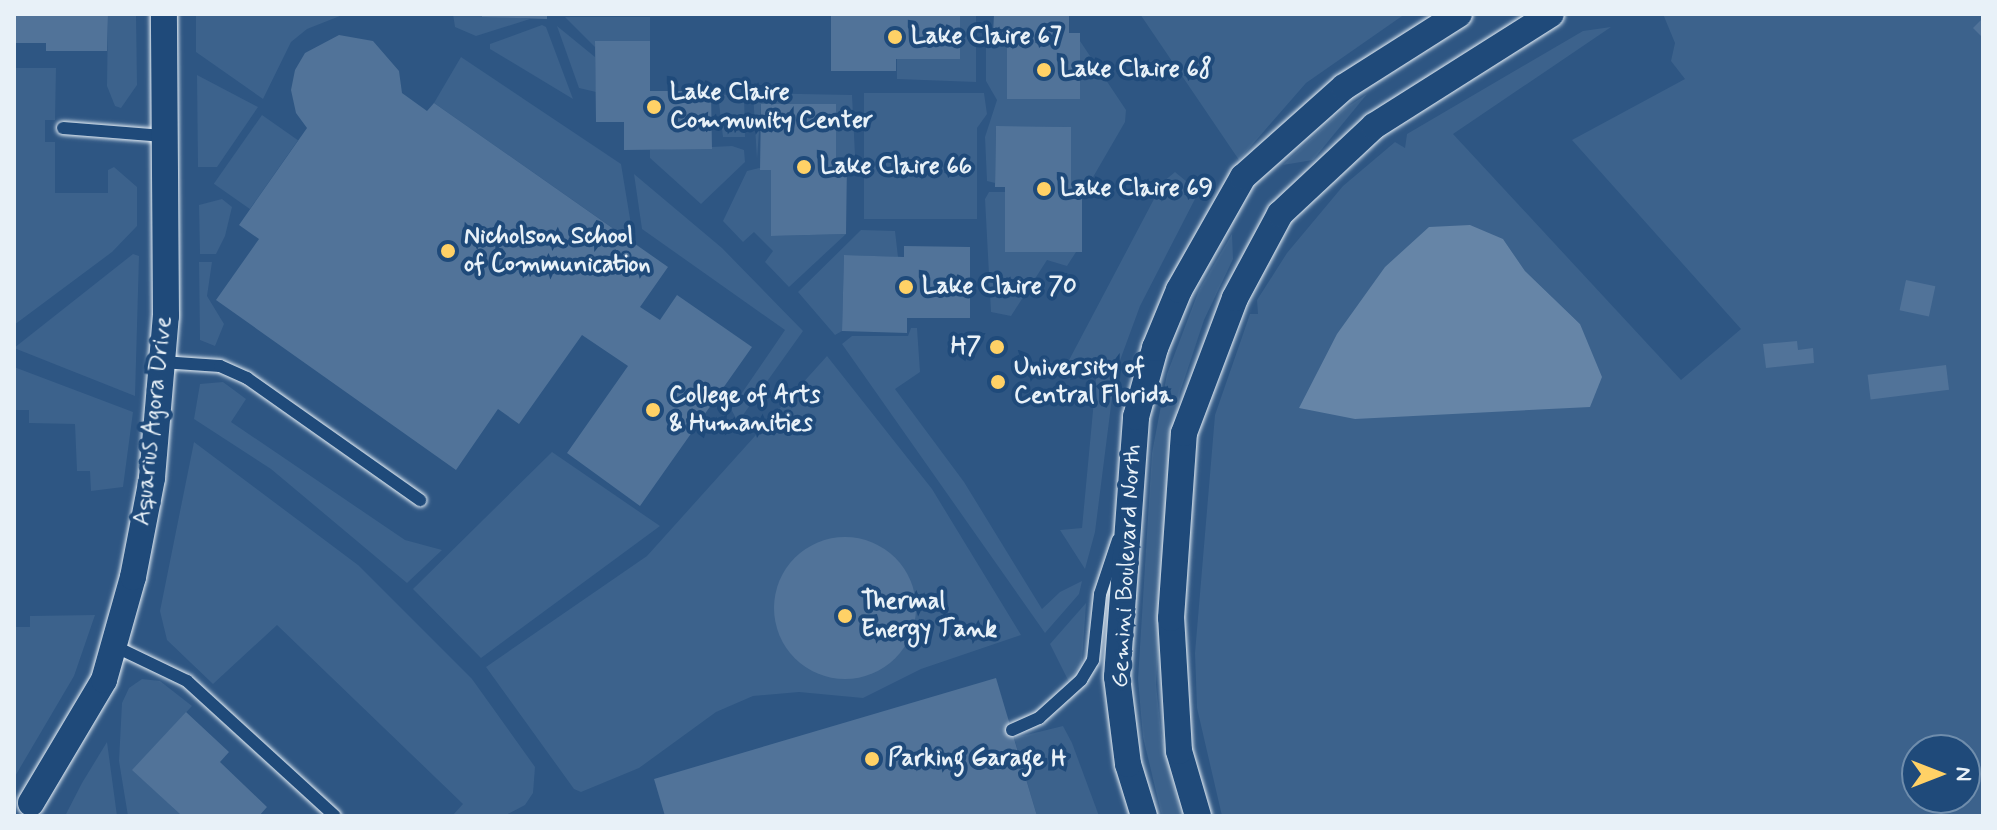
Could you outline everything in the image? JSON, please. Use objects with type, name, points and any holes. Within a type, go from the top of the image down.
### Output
[{"type":"street","name":"Aquarius Agora Drive","points":[[26,812],[104,680],[152,478],[162,362],[164,14]]},
{"type":"street","name":"Gemini Boulevard North","points":[[1144,816],[1128,764],[1117,677],[1136,417],[1155,348],[1230,195],[1243,177],[1344,87],[1459,14]]},
{"type":"street","name":"Gemini Boulevard North","points":[[1198,816],[1179,751],[1171,618],[1183,448],[1235,298],[1280,214],[1374,126],[1551,14]]},
{"type":"lane","points":[[63,128],[164,136]]},
{"type":"lane","points":[[162,362],[220,366],[247,378],[420,500]]},
{"type":"lane","points":[[1012,730],[1039,718],[1081,680],[1093,660],[1100,594],[1128,510]]},
{"type":"lane","points":[[114,646],[187,681],[335,816]]},
{"type":"shaded area","name":"University of Central Florida","points":[[14,14],[1983,14],[1983,816],[14,816]]},
{"type":"shaded area","points":[[108,14],[136,14],[137,85],[121,108],[115,106],[107,86]]},
{"type":"shaded area","points":[[196,14],[345,14],[307,29],[291,42],[263,99],[196,52]]},
{"type":"shaded area","points":[[453,14],[530,19],[476,36],[455,27]]},
{"type":"shaded area","points":[[960,14],[976,14],[976,82],[897,79],[897,59],[959,59]]},
{"type":"shaded area","points":[[1140,14],[1405,14],[1306,83],[1239,160]]},
{"type":"shaded area","points":[[1663,14],[1983,14],[1983,816],[1222,816],[1197,708],[1195,653],[1215,415],[1250,314],[1258,314],[1257,300],[1287,253],[1343,186],[1395,142],[1405,148],[1407,134],[1583,31],[1611,27],[1453,134],[1681,380],[1741,329],[1572,140],[1685,79],[1671,61],[1675,43]],"holes":[[[1503,239],[1525,271],[1580,324],[1590,407]]]},
{"type":"shaded area","points":[[565,17],[650,17],[650,41],[596,41],[595,47]]},
{"type":"shaded area","points":[[542,25],[546,27],[573,99],[490,49],[490,44]]},
{"type":"shaded area","points":[[557,26],[595,57],[596,92],[579,88]]},
{"type":"shaded area","points":[[986,41],[1007,42],[1007,99],[1080,99],[1080,41],[1126,110],[1125,122],[1089,184],[1071,185],[1070,127],[996,126],[995,183],[987,181],[985,137],[997,100],[986,81]]},
{"type":"shaded area","points":[[461,57],[621,164],[634,243],[434,103]]},
{"type":"shaded area","points":[[14,68],[56,68],[55,120],[45,120],[45,142],[55,142],[55,193],[108,193],[108,170],[114,167],[137,187],[137,226],[112,252],[14,325]]},
{"type":"shaded area","points":[[197,75],[258,107],[217,167],[198,167]]},
{"type":"shaded area","points":[[753,93],[852,95],[855,155],[836,158],[836,104],[761,104],[757,159]]},
{"type":"shaded area","points":[[864,93],[984,93],[987,114],[977,128],[977,219],[864,219]]},
{"type":"shaded area","points":[[744,94],[745,137],[723,137],[718,95]]},
{"type":"shaded area","points":[[1367,94],[1313,160],[1283,165],[1344,109]]},
{"type":"shaded area","points":[[262,115],[298,140],[250,209],[214,184]]},
{"type":"shaded area","points":[[732,146],[744,150],[745,162],[701,204],[650,158],[650,150]]},
{"type":"shaded area","points":[[759,168],[771,170],[771,236],[846,234],[789,287],[765,262],[773,251],[754,232],[743,242],[723,221],[747,171]]},
{"type":"shaded area","points":[[1175,172],[1192,186],[1195,199],[1140,306],[1115,374],[1095,532],[1085,569],[1060,530],[1082,528],[1097,368],[1067,364],[1163,182]]},
{"type":"shaded area","points":[[634,174],[722,248],[803,331],[738,422],[731,409],[785,330],[642,229]]},
{"type":"shaded area","points":[[989,192],[1005,192],[1005,252],[1076,252],[1067,266],[1047,260],[1011,316],[991,312],[985,199]]},
{"type":"shaded area","points":[[222,199],[232,207],[225,236],[216,254],[200,254],[199,205]]},
{"type":"shaded area","points":[[1470,225],[1503,239],[1525,271],[1580,324],[1602,377],[1590,407],[1355,419],[1299,408],[1337,334],[1385,267],[1429,227]]},
{"type":"shaded area","points":[[861,230],[895,231],[898,257],[844,255],[842,331],[835,335],[798,292]]},
{"type":"shaded area","points":[[1232,234],[1233,259],[1204,320],[1180,392],[1171,443],[1156,684],[1161,732],[1181,816],[1162,816],[1143,737],[1138,679],[1152,453],[1167,374],[1199,290]]},
{"type":"shaded area","points":[[133,254],[139,256],[135,396],[14,348]]},
{"type":"shaded area","points":[[199,262],[212,262],[207,296],[224,324],[215,346],[200,340]]},
{"type":"shaded area","points":[[911,328],[917,328],[920,372],[895,389],[964,482],[1042,609],[1060,592],[1082,581],[1079,594],[1045,633],[842,344],[852,336],[908,336]]},
{"type":"shaded area","points":[[827,356],[932,489],[1021,635],[921,669],[863,698],[799,692],[753,696],[716,712],[639,768],[581,792],[574,789],[486,667],[647,556]]},
{"type":"shaded area","points":[[14,367],[133,412],[123,487],[91,491],[90,471],[77,471],[75,424],[29,423],[29,410],[14,410]]},
{"type":"shaded area","points":[[223,382],[246,399],[231,422],[405,540],[442,550],[407,583],[271,469],[194,419],[200,384]]},
{"type":"shaded area","points":[[194,442],[358,565],[472,679],[535,767],[533,793],[525,805],[504,816],[452,816],[463,804],[277,625],[213,684],[167,640],[160,611]]},
{"type":"shaded area","points":[[552,452],[660,526],[481,658],[413,589]]},
{"type":"shaded area","points":[[1086,603],[1082,662],[1069,682],[1050,644]]},
{"type":"shaded area","points":[[95,615],[74,676],[14,778],[14,627],[30,627],[30,616]]},
{"type":"shaded area","points":[[142,679],[160,681],[192,706],[133,770],[182,816],[128,816],[119,761],[122,703],[129,688]]},
{"type":"shaded area","points":[[1063,726],[1099,816],[1037,816],[1014,738]]},
{"type":"shaded area","points":[[107,742],[117,816],[65,816],[82,783]]},
{"type":"building","points":[[14,14],[108,14],[107,51],[46,51],[46,43],[14,43]]},
{"type":"building","points":[[482,14],[547,14],[547,19],[482,17]]},
{"type":"building","name":"Lake Claire 67","points":[[831,14],[960,14],[960,59],[896,59],[896,71],[831,71]]},
{"type":"building","name":"Lake Claire 68","points":[[994,14],[1069,14],[1069,33],[1080,33],[1080,99],[1007,99],[1007,34],[993,34]]},
{"type":"building","points":[[1983,18],[1983,38],[1973,28]]},
{"type":"building","name":"Nicholson School of Communication","points":[[339,35],[373,41],[399,71],[402,93],[427,111],[434,103],[668,267],[640,307],[660,320],[677,295],[752,347],[640,506],[567,453],[628,366],[582,335],[519,424],[498,409],[456,470],[216,300],[259,239],[239,225],[307,128],[296,113],[291,90],[295,70],[305,53]]},
{"type":"building","name":"Lake Claire Community Center","points":[[595,41],[650,41],[650,91],[711,91],[712,149],[624,150],[624,122],[596,122]]},
{"type":"building","name":"Lake Claire 66","points":[[761,104],[836,104],[836,162],[847,162],[846,234],[771,236],[771,170],[760,170]]},
{"type":"building","name":"Lake Claire 69","points":[[996,126],[1071,127],[1071,185],[1082,185],[1082,252],[1005,252],[1005,187],[995,187]]},
{"type":"building","name":"Lake Claire 70","points":[[904,246],[970,247],[970,318],[907,318],[907,333],[842,331],[844,255],[904,257]]},
{"type":"building","points":[[1906,280],[1935,286],[1929,317],[1900,310]]},
{"type":"building","points":[[1797,341],[1798,350],[1813,348],[1814,363],[1766,368],[1763,344]]},
{"type":"building","points":[[1946,365],[1949,390],[1871,399],[1868,375]]},
{"type":"building","name":"Thermal Energy Tank","points":[[845,537],[872,543],[895,558],[910,581],[916,608],[910,635],[895,658],[872,673],[845,679],[818,673],[795,658],[780,635],[774,608],[780,581],[795,558],[818,543]]},
{"type":"building","name":"Parking Garage H","points":[[996,678],[1037,816],[665,816],[654,779]]},
{"type":"building","points":[[186,712],[229,752],[220,762],[267,807],[259,816],[182,816],[132,770]]},
{"type":"place","name":"Lake Claire 67","points":[[895,37]]},
{"type":"place","name":"Lake Claire 68","points":[[1044,70]]},
{"type":"place","name":"Lake Claire Community Center","points":[[654,107]]},
{"type":"place","name":"Lake Claire 66","points":[[804,167]]},
{"type":"place","name":"Lake Claire 69","points":[[1044,189]]},
{"type":"place","name":"Nicholson School of Communication","points":[[448,251]]},
{"type":"place","name":"Lake Claire 70","points":[[906,287]]},
{"type":"place","name":"H7","points":[[997,347]]},
{"type":"place","name":"University of Central Florida","points":[[998,382]]},
{"type":"place","name":"College of Arts & Humanities","points":[[653,410]]},
{"type":"place","name":"Thermal Energy Tank","points":[[845,616]]},
{"type":"place","name":"Parking Garage H","points":[[872,759]]}]
